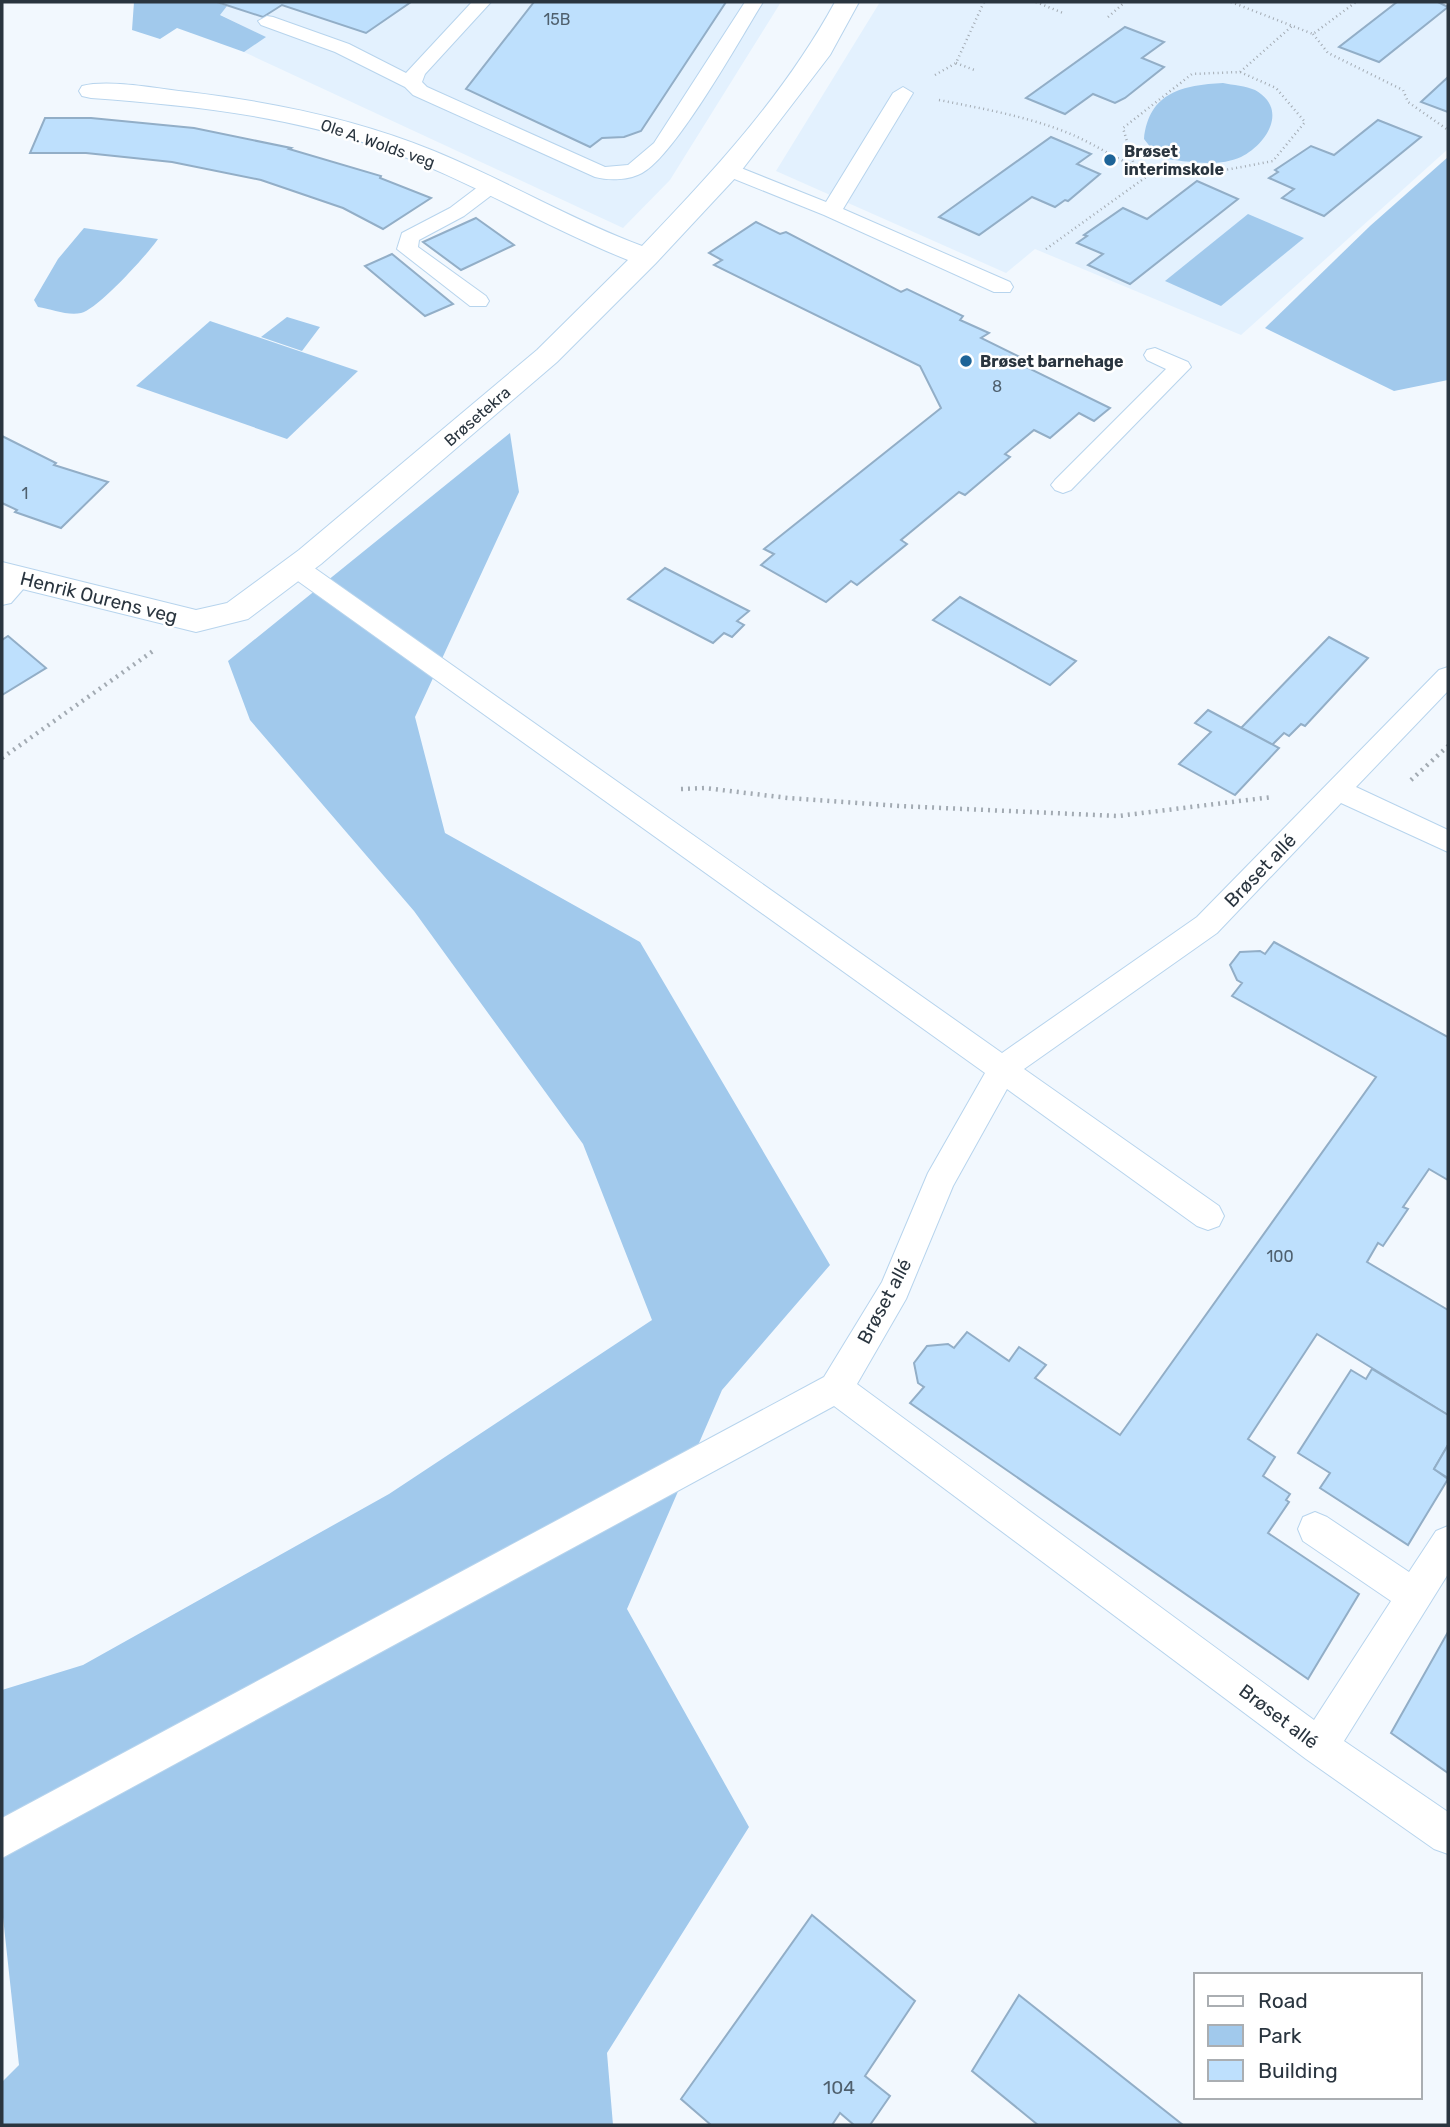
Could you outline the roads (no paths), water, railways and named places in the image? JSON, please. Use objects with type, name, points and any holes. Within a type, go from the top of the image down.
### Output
[{"type":"street","name":"Brøsetekra","points":[[196,621],[237,611],[297,568],[547,356],[729,170],[821,50],[847,2]]},
{"type":"street","name":"Ole A. Wolds veg","points":[[91,91],[207,101],[321,122],[422,155],[572,228],[646,257]]},
{"type":"street","name":"Henrik Ourens veg","points":[[8,583],[196,621]]},
{"type":"lane","points":[[267,21],[342,48],[412,83],[420,91],[602,173],[625,174],[642,166],[662,147],[754,2]]},
{"type":"lane","points":[[412,83],[416,72],[476,3]]},
{"type":"lane","points":[[831,211],[904,93]]},
{"type":"lane","points":[[729,170],[831,211],[1002,287]]},
{"type":"lane","points":[[478,301],[407,249],[408,237],[457,212],[490,187]]},
{"type":"lane","points":[[1063,485],[1180,367],[1155,355]]},
{"type":"lane","points":[[297,568],[1209,1216]]},
{"type":"lane","name":"Brøset allé","points":[[1448,677],[1207,925],[1003,1068],[939,1182],[895,1289],[836,1388],[1319,1746],[1448,1835]]},
{"type":"lane","points":[[1338,789],[1448,842]]},
{"type":"lane","points":[[2,1839],[836,1388]]},
{"type":"lane","points":[[1315,1529],[1414,1597]]},
{"type":"lane","points":[[1319,1746],[1448,1543]]},
{"type":"place","name":"Brøset interimskole","points":[[1110,160]]},
{"type":"place","name":"Brøset barnehage","points":[[966,361]]}]
